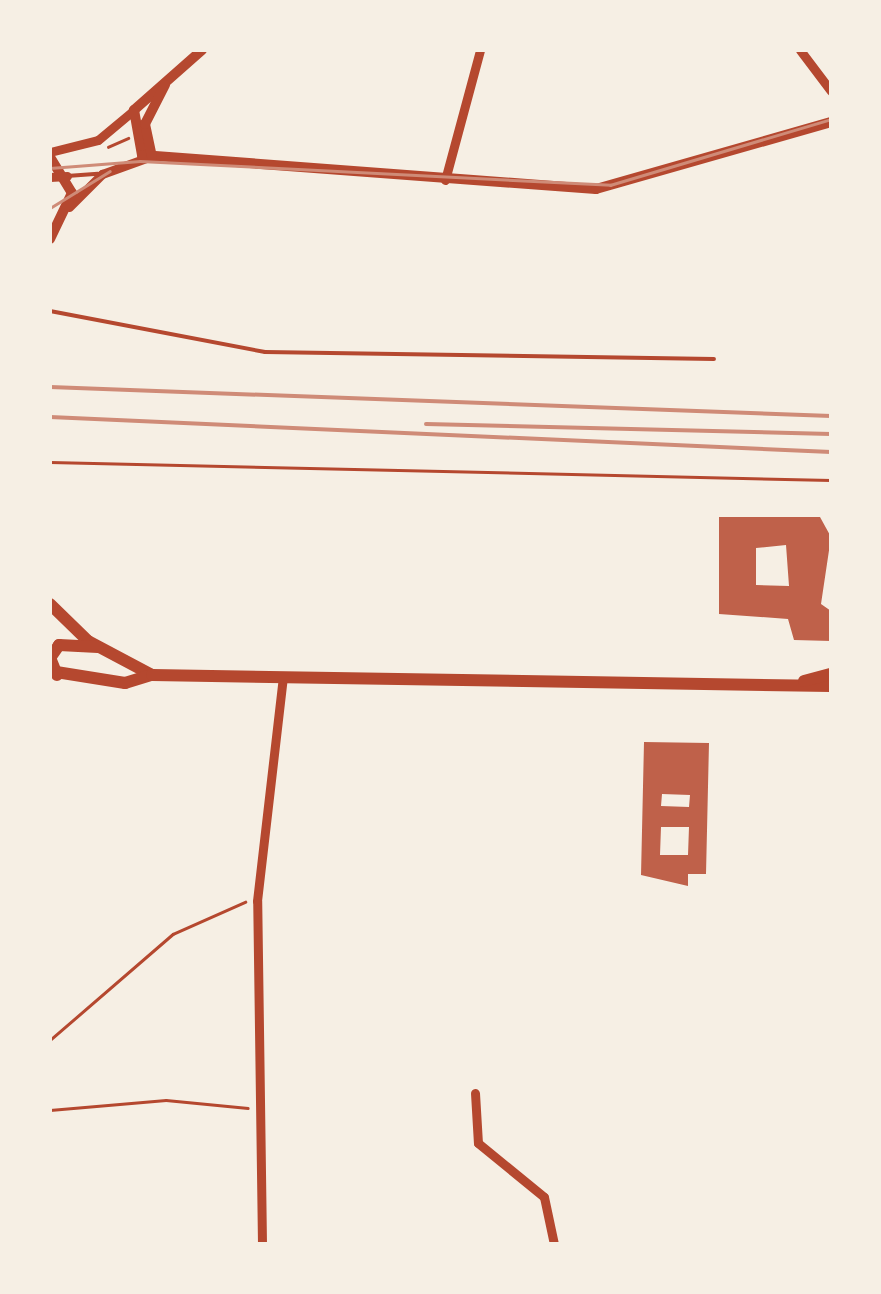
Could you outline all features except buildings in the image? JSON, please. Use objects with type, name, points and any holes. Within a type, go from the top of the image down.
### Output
[{"type":"main road","points":[[50,604],[98,647],[152,675]]},
{"type":"main road","points":[[98,647],[58,644],[50,658],[54,673],[126,683],[152,675],[831,686]]},
{"type":"main road","points":[[792,686],[831,674]]},
{"type":"street","points":[[70,207],[68,176],[50,154],[98,140],[166,86],[202,50]]},
{"type":"street","points":[[445,180],[480,50]]},
{"type":"street","points":[[800,50],[831,91]]},
{"type":"street","points":[[152,156],[145,124],[166,86]]},
{"type":"street","points":[[134,110],[136,148],[152,156],[445,180],[613,188],[831,122]]},
{"type":"street","points":[[50,239],[70,207],[102,174],[152,156]]},
{"type":"street","points":[[50,177],[68,176]]},
{"type":"street","points":[[262,1244],[257,901],[264,778],[283,676]]},
{"type":"street","points":[[475,1093],[478,1143],[544,1197],[554,1244]]},
{"type":"lane","points":[[68,176],[102,174]]},
{"type":"lane","points":[[50,311],[265,352],[714,360]]},
{"type":"path","points":[[114,145],[126,139]]},
{"type":"path","points":[[50,462],[831,480]]},
{"type":"path","points":[[50,1040],[195,918],[257,901]]},
{"type":"path","points":[[50,1110],[166,1100],[258,1109]]},
{"type":"tram line","points":[[50,168],[140,161],[610,185],[831,119]]},
{"type":"tram line","points":[[50,208],[110,171]]},
{"type":"railway","points":[[50,387],[831,416]]},
{"type":"railway","points":[[50,417],[831,452]]},
{"type":"railway","points":[[426,424],[831,434]]}]
